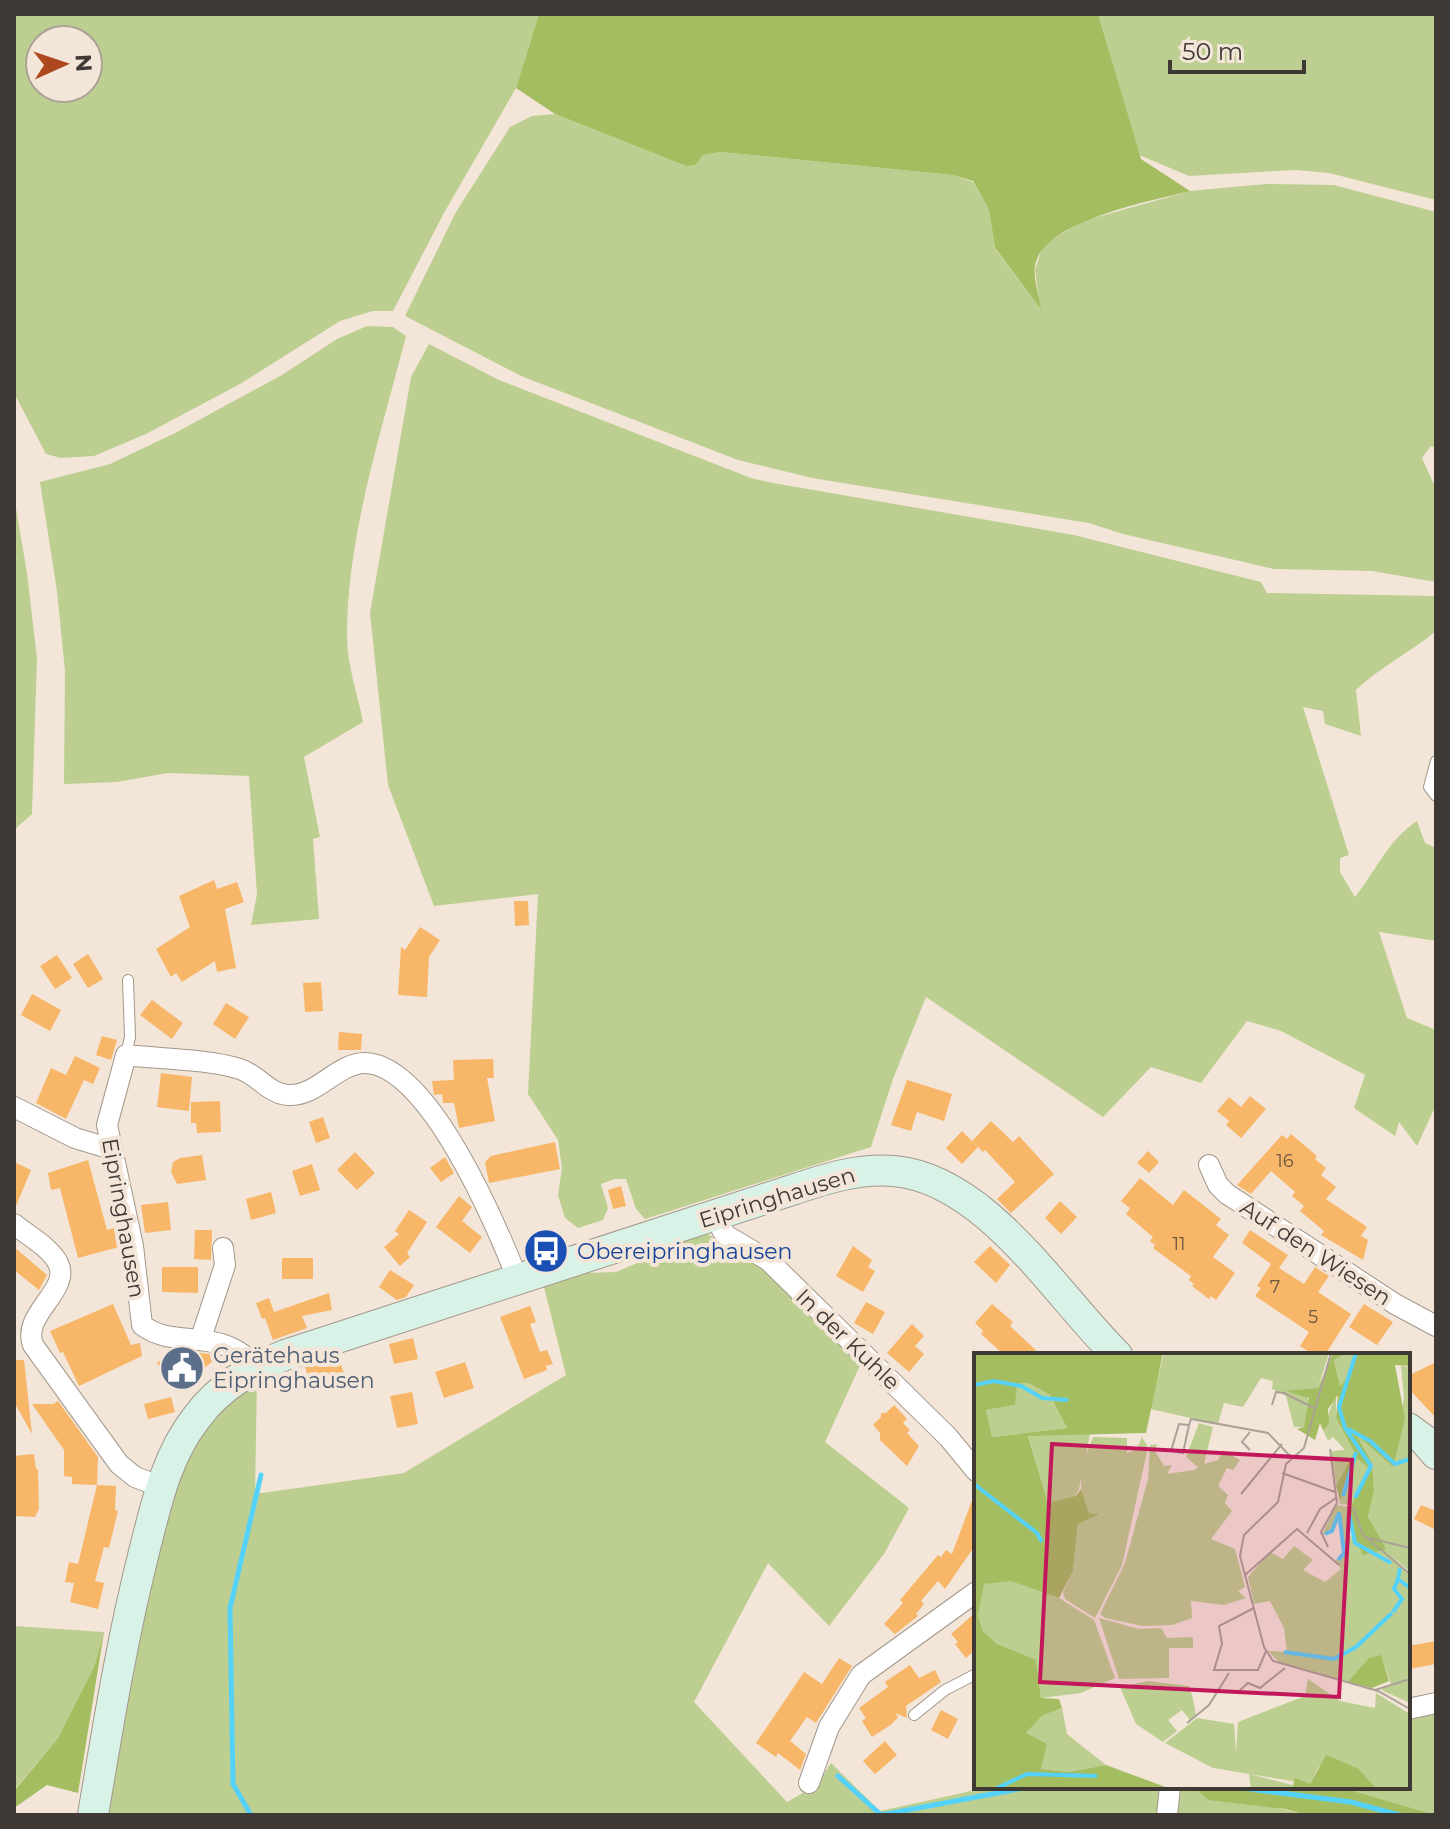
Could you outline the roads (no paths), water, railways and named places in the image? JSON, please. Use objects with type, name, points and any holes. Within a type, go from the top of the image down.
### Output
[{"type":"main road","name":"Eipringhausen","points":[[93,1815],[124,1633],[162,1487],[174,1454],[198,1416],[228,1385],[257,1367],[285,1355],[717,1214],[842,1175],[881,1171],[916,1175],[948,1188],[977,1209],[1019,1248],[1115,1353]]},
{"type":"main road","points":[[1410,1429],[1436,1454]]},
{"type":"street","name":"Eipringhausen","points":[[126,1055],[107,1125],[133,1246],[142,1325],[153,1333],[201,1338],[233,1348],[246,1355],[257,1367]]},
{"type":"street","points":[[126,1055],[239,1069],[279,1094],[290,1095],[304,1093],[352,1066],[364,1063],[398,1076],[421,1096],[456,1151],[518,1280]]},
{"type":"street","points":[[14,1107],[75,1138],[111,1149]]},
{"type":"street","name":"Auf den Wiesen","points":[[1209,1165],[1218,1185],[1227,1194],[1395,1304],[1436,1326]]},
{"type":"street","name":"In der Kuhle","points":[[717,1214],[727,1236],[768,1260],[948,1437],[974,1469]]},
{"type":"street","points":[[14,1224],[53,1256],[60,1269],[58,1283],[31,1330],[33,1345],[119,1464],[135,1477],[162,1487]]},
{"type":"street","points":[[201,1338],[225,1265],[223,1248]]},
{"type":"street","points":[[809,1783],[829,1727],[861,1675],[974,1593]]},
{"type":"street","points":[[1410,1709],[1436,1703]]},
{"type":"street","points":[[1167,1815],[1170,1789]]},
{"type":"lane","points":[[1436,761],[1429,787],[1436,796]]},
{"type":"lane","points":[[126,1055],[130,1037],[128,980]]},
{"type":"lane","points":[[914,1715],[945,1690],[974,1675]]},
{"type":"waterway","points":[[251,1815],[233,1784],[230,1608],[261,1475]]},
{"type":"waterway","points":[[838,1776],[881,1815],[1018,1789]]},
{"type":"waterway","points":[[1250,1789],[1351,1802],[1399,1815]]},
{"type":"place","name":"Obereipringhausen","points":[[546,1251]]},
{"type":"place","name":"Gerätehaus Eipringhausen","points":[[182,1368]]}]
